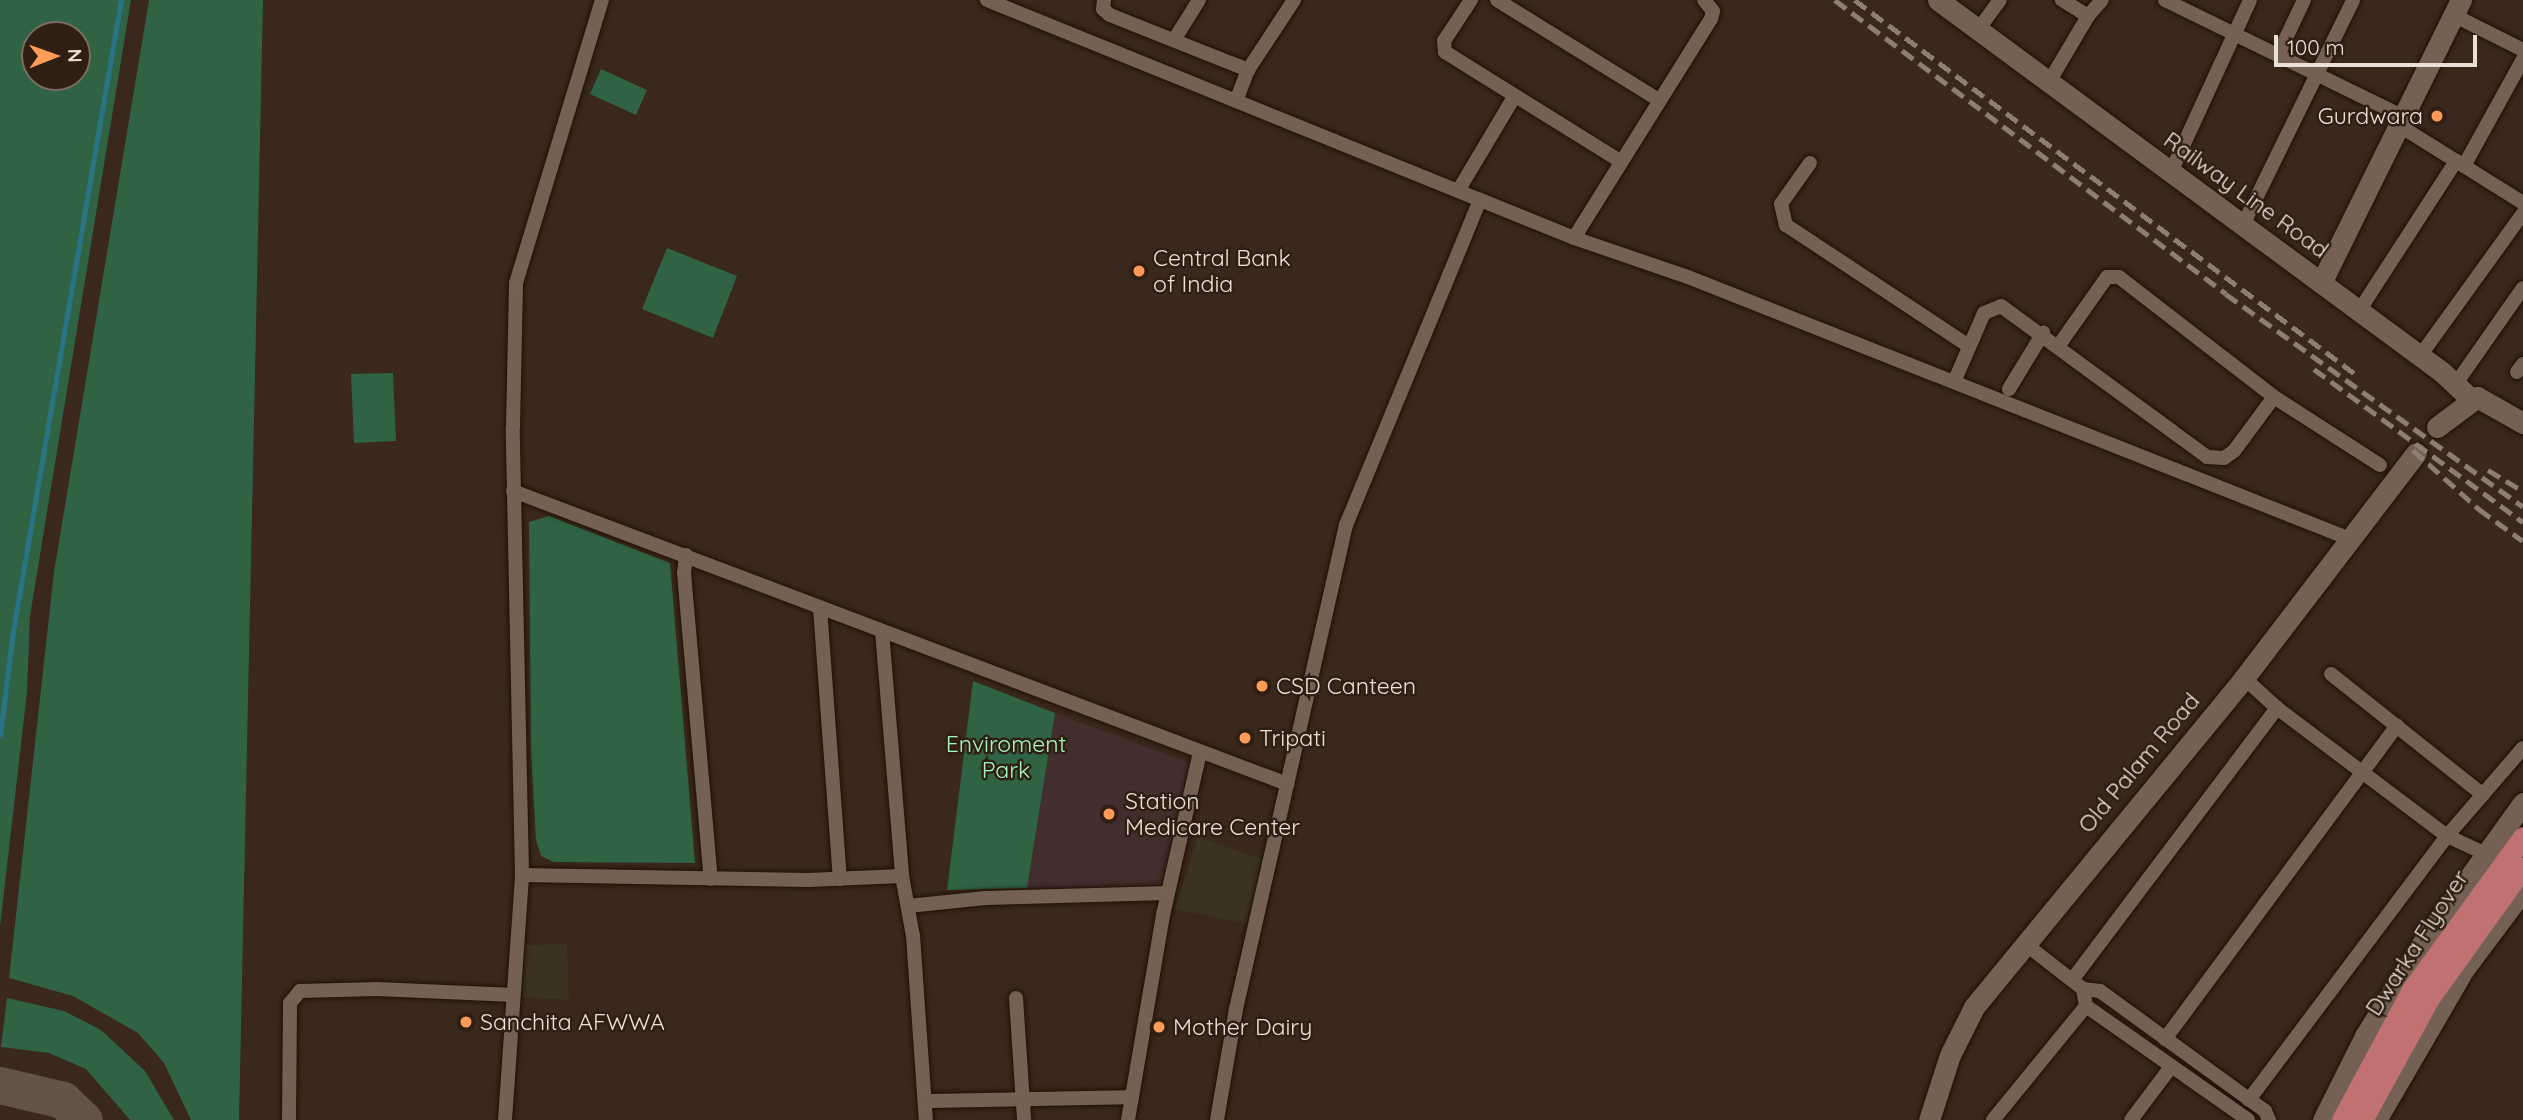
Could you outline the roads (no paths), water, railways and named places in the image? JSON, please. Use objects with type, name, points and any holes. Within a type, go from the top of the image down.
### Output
[{"type":"main road","name":"Dwarka Flyover","points":[[2342,1120],[2412,990],[2523,837]]},
{"type":"main road","name":"Dwarka Flyover","points":[[2362,1120],[2430,998],[2523,867]]},
{"type":"street","points":[[505,1120],[522,875],[513,491],[516,282],[602,0]]},
{"type":"street","points":[[988,0],[1574,238],[1688,277],[2350,539]]},
{"type":"street","points":[[1104,0],[1103,9],[1110,15],[1248,70]]},
{"type":"street","points":[[1174,40],[1199,0]]},
{"type":"street","points":[[1236,100],[1248,70],[1294,0]]},
{"type":"street","points":[[1471,0],[1443,49],[1514,97],[1620,161]]},
{"type":"street","points":[[1497,0],[1659,100]]},
{"type":"street","points":[[1574,238],[1713,15],[1704,0]]},
{"type":"street","name":"Railway Line Road","points":[[1938,0],[2420,356],[2463,392],[2483,398],[2523,423]]},
{"type":"street","points":[[1978,30],[2000,0]]},
{"type":"street","points":[[2062,0],[2088,16]]},
{"type":"street","points":[[2049,82],[2088,16],[2102,0]]},
{"type":"street","points":[[2165,0],[2278,55],[2402,121],[2460,163],[2523,203]]},
{"type":"street","points":[[2171,172],[2250,0]]},
{"type":"street","points":[[2278,55],[2304,0]]},
{"type":"street","points":[[2243,225],[2353,0]]},
{"type":"street","points":[[2321,283],[2457,8],[2523,50]]},
{"type":"street","points":[[2359,311],[2460,163],[2523,59]]},
{"type":"street","points":[[1458,191],[1514,97]]},
{"type":"street","points":[[1810,163],[1781,204],[1786,225],[1969,346]]},
{"type":"street","points":[[1217,1120],[1236,1009],[1346,525],[1480,200]]},
{"type":"street","points":[[2420,356],[2523,213]]},
{"type":"street","points":[[2059,345],[2107,277],[2114,275],[2274,397],[2380,465]]},
{"type":"street","points":[[2437,427],[2463,392],[2523,288]]},
{"type":"street","points":[[1954,382],[1984,313],[1992,306],[2005,307],[2043,333],[2207,457],[2224,458],[2234,451],[2274,397]]},
{"type":"street","points":[[2009,389],[2043,333]]},
{"type":"street","name":"Old Palam Road","points":[[1929,1120],[1950,1055],[1973,1007],[2244,678],[2416,453]]},
{"type":"street","points":[[513,491],[1287,784]]},
{"type":"street","points":[[686,555],[684,573],[711,879]]},
{"type":"street","points":[[820,608],[840,879]]},
{"type":"street","points":[[882,631],[926,1120]]},
{"type":"street","points":[[2331,674],[2483,795]]},
{"type":"street","points":[[2244,678],[2277,708],[2447,836],[2486,854]]},
{"type":"street","points":[[2071,980],[2277,708]]},
{"type":"street","points":[[2165,1039],[2397,726]]},
{"type":"street","points":[[2249,1100],[2447,836],[2523,748]]},
{"type":"street","points":[[1128,1120],[1172,866],[1200,751]]},
{"type":"street","points":[[2323,1120],[2365,1036],[2412,960],[2523,803]]},
{"type":"street","points":[[522,875],[711,879],[902,876]]},
{"type":"street","points":[[2376,1120],[2464,969],[2523,890]]},
{"type":"street","points":[[908,906],[986,898],[1168,893]]},
{"type":"street","points":[[2024,943],[2083,989],[2100,991],[2249,1100],[2269,1120]]},
{"type":"street","points":[[289,1120],[290,1003],[300,991],[379,989],[513,995]]},
{"type":"street","points":[[1993,1120],[2085,1006],[2083,989]]},
{"type":"street","points":[[1016,998],[1024,1120]]},
{"type":"street","points":[[2085,1006],[2248,1120]]},
{"type":"street","points":[[2131,1120],[2171,1067]]},
{"type":"street","points":[[925,1101],[1022,1097],[1132,1097]]},
{"type":"waterway","points":[[0,735],[13,631],[121,0]]},
{"type":"railway","points":[[1835,0],[2226,294],[2523,507]]},
{"type":"railway","points":[[1855,0],[2354,373]]},
{"type":"railway","points":[[2314,369],[2523,522]]},
{"type":"railway","points":[[2413,450],[2479,509],[2523,541]]},
{"type":"railway","points":[[2488,470],[2523,491]]},
{"type":"place","name":"Gurdwara","points":[[2437,116]]},
{"type":"place","name":"Central Bank of India","points":[[1139,271]]},
{"type":"place","name":"CSD Canteen","points":[[1262,686]]},
{"type":"place","name":"Tripati","points":[[1245,738]]},
{"type":"place","name":"Station Medicare Center","points":[[1109,814]]},
{"type":"place","name":"Sanchita AFWWA","points":[[466,1022]]},
{"type":"place","name":"Mother Dairy","points":[[1159,1027]]},
{"type":"park label","name":"Enviroment Park","points":[[1006,757]]}]
